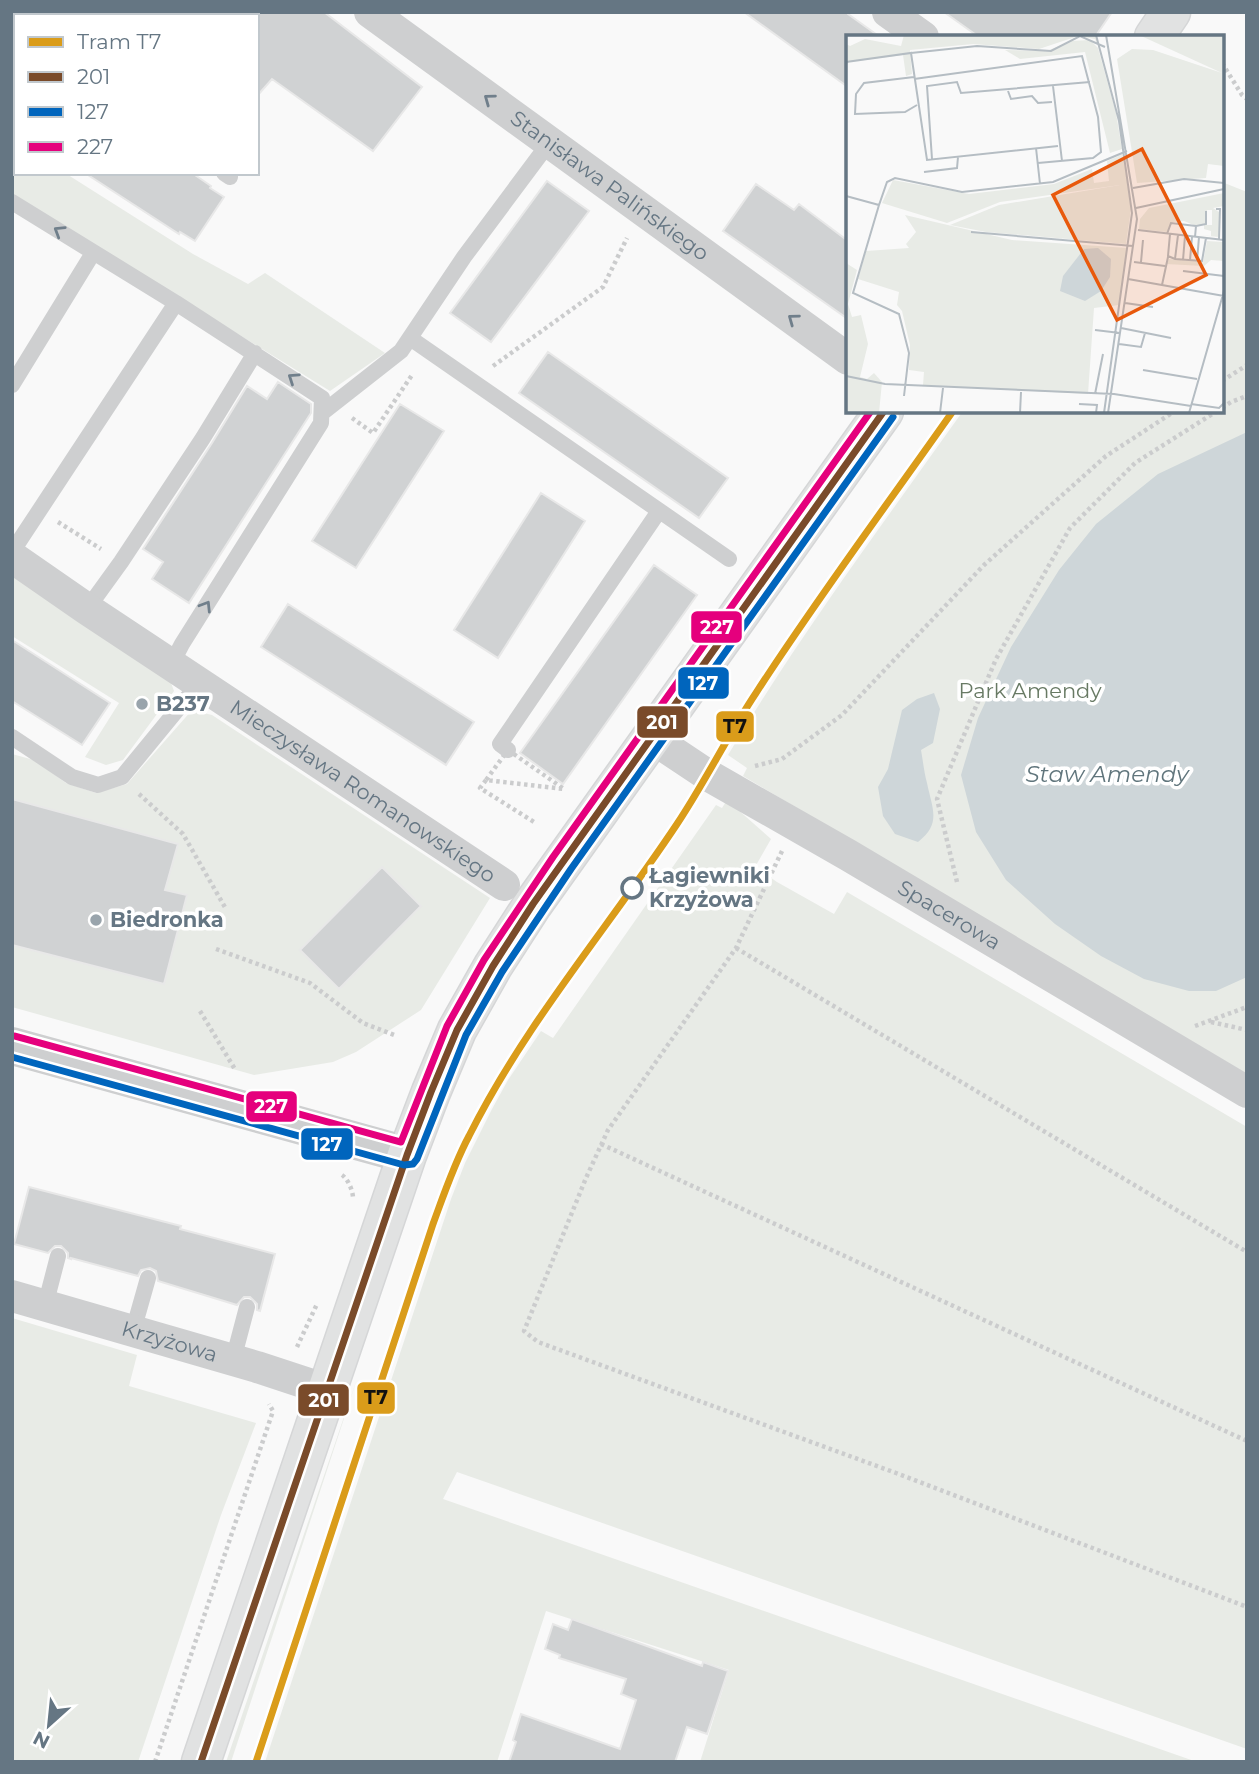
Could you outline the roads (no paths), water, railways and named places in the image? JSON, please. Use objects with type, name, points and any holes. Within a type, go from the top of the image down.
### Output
[{"type":"main road","points":[[1155,35],[1171,12]]},
{"type":"main road","points":[[201,1762],[407,1155],[457,1030],[493,966],[533,904],[883,413]]},
{"type":"street","name":"Stanisława Palińskiego","points":[[370,12],[846,358]]},
{"type":"street","points":[[888,12],[920,35]]},
{"type":"street","name":"Mieczysława Romanowskiego","points":[[12,555],[171,665],[504,885]]},
{"type":"street","name":"Spacerowa","points":[[652,738],[706,774],[1247,1092]]},
{"type":"street","points":[[12,1046],[407,1155]]},
{"type":"street","name":"Krzyżowa","points":[[12,1296],[327,1390]]},
{"type":"lane","points":[[322,413],[401,351],[464,257],[549,143]]},
{"type":"lane","points":[[14,208],[176,303],[322,398],[321,423],[171,665]]},
{"type":"lane","points":[[12,385],[93,253]]},
{"type":"lane","points":[[12,555],[176,303]]},
{"type":"lane","points":[[410,338],[729,559]]},
{"type":"lane","points":[[88,609],[203,438],[255,353]]},
{"type":"lane","points":[[508,750],[500,744],[659,511]]},
{"type":"lane","points":[[12,737],[72,777],[98,785],[122,777],[200,682]]},
{"type":"lane","points":[[45,1306],[58,1256]]},
{"type":"lane","points":[[133,1331],[148,1278]]},
{"type":"lane","points":[[233,1360],[247,1307]]},
{"type":"water","name":"Staw Amendy","points":[[1247,432],[1247,977],[1216,991],[1189,991],[1144,979],[1101,956],[1055,924],[1006,880],[976,832],[961,775],[978,718],[1011,647],[1059,570],[1096,524],[1158,474]]},
{"type":"water","points":[[934,693],[940,709],[933,743],[921,750],[933,808],[933,822],[918,842],[895,834],[883,816],[878,787],[888,769],[902,710],[917,699]]},
{"type":"tram line","name":"T7","points":[[256,1762],[433,1224],[469,1136],[541,1015],[651,863],[780,657],[952,413]]},
{"type":"place","name":"B237","points":[[142,704]]},
{"type":"place","name":"Łagiewniki Krzyżowa","points":[[632,888]]},
{"type":"place","name":"Biedronka","points":[[96,920]]},
{"type":"park label","name":"Park Amendy","points":[[1030,691]]}]
